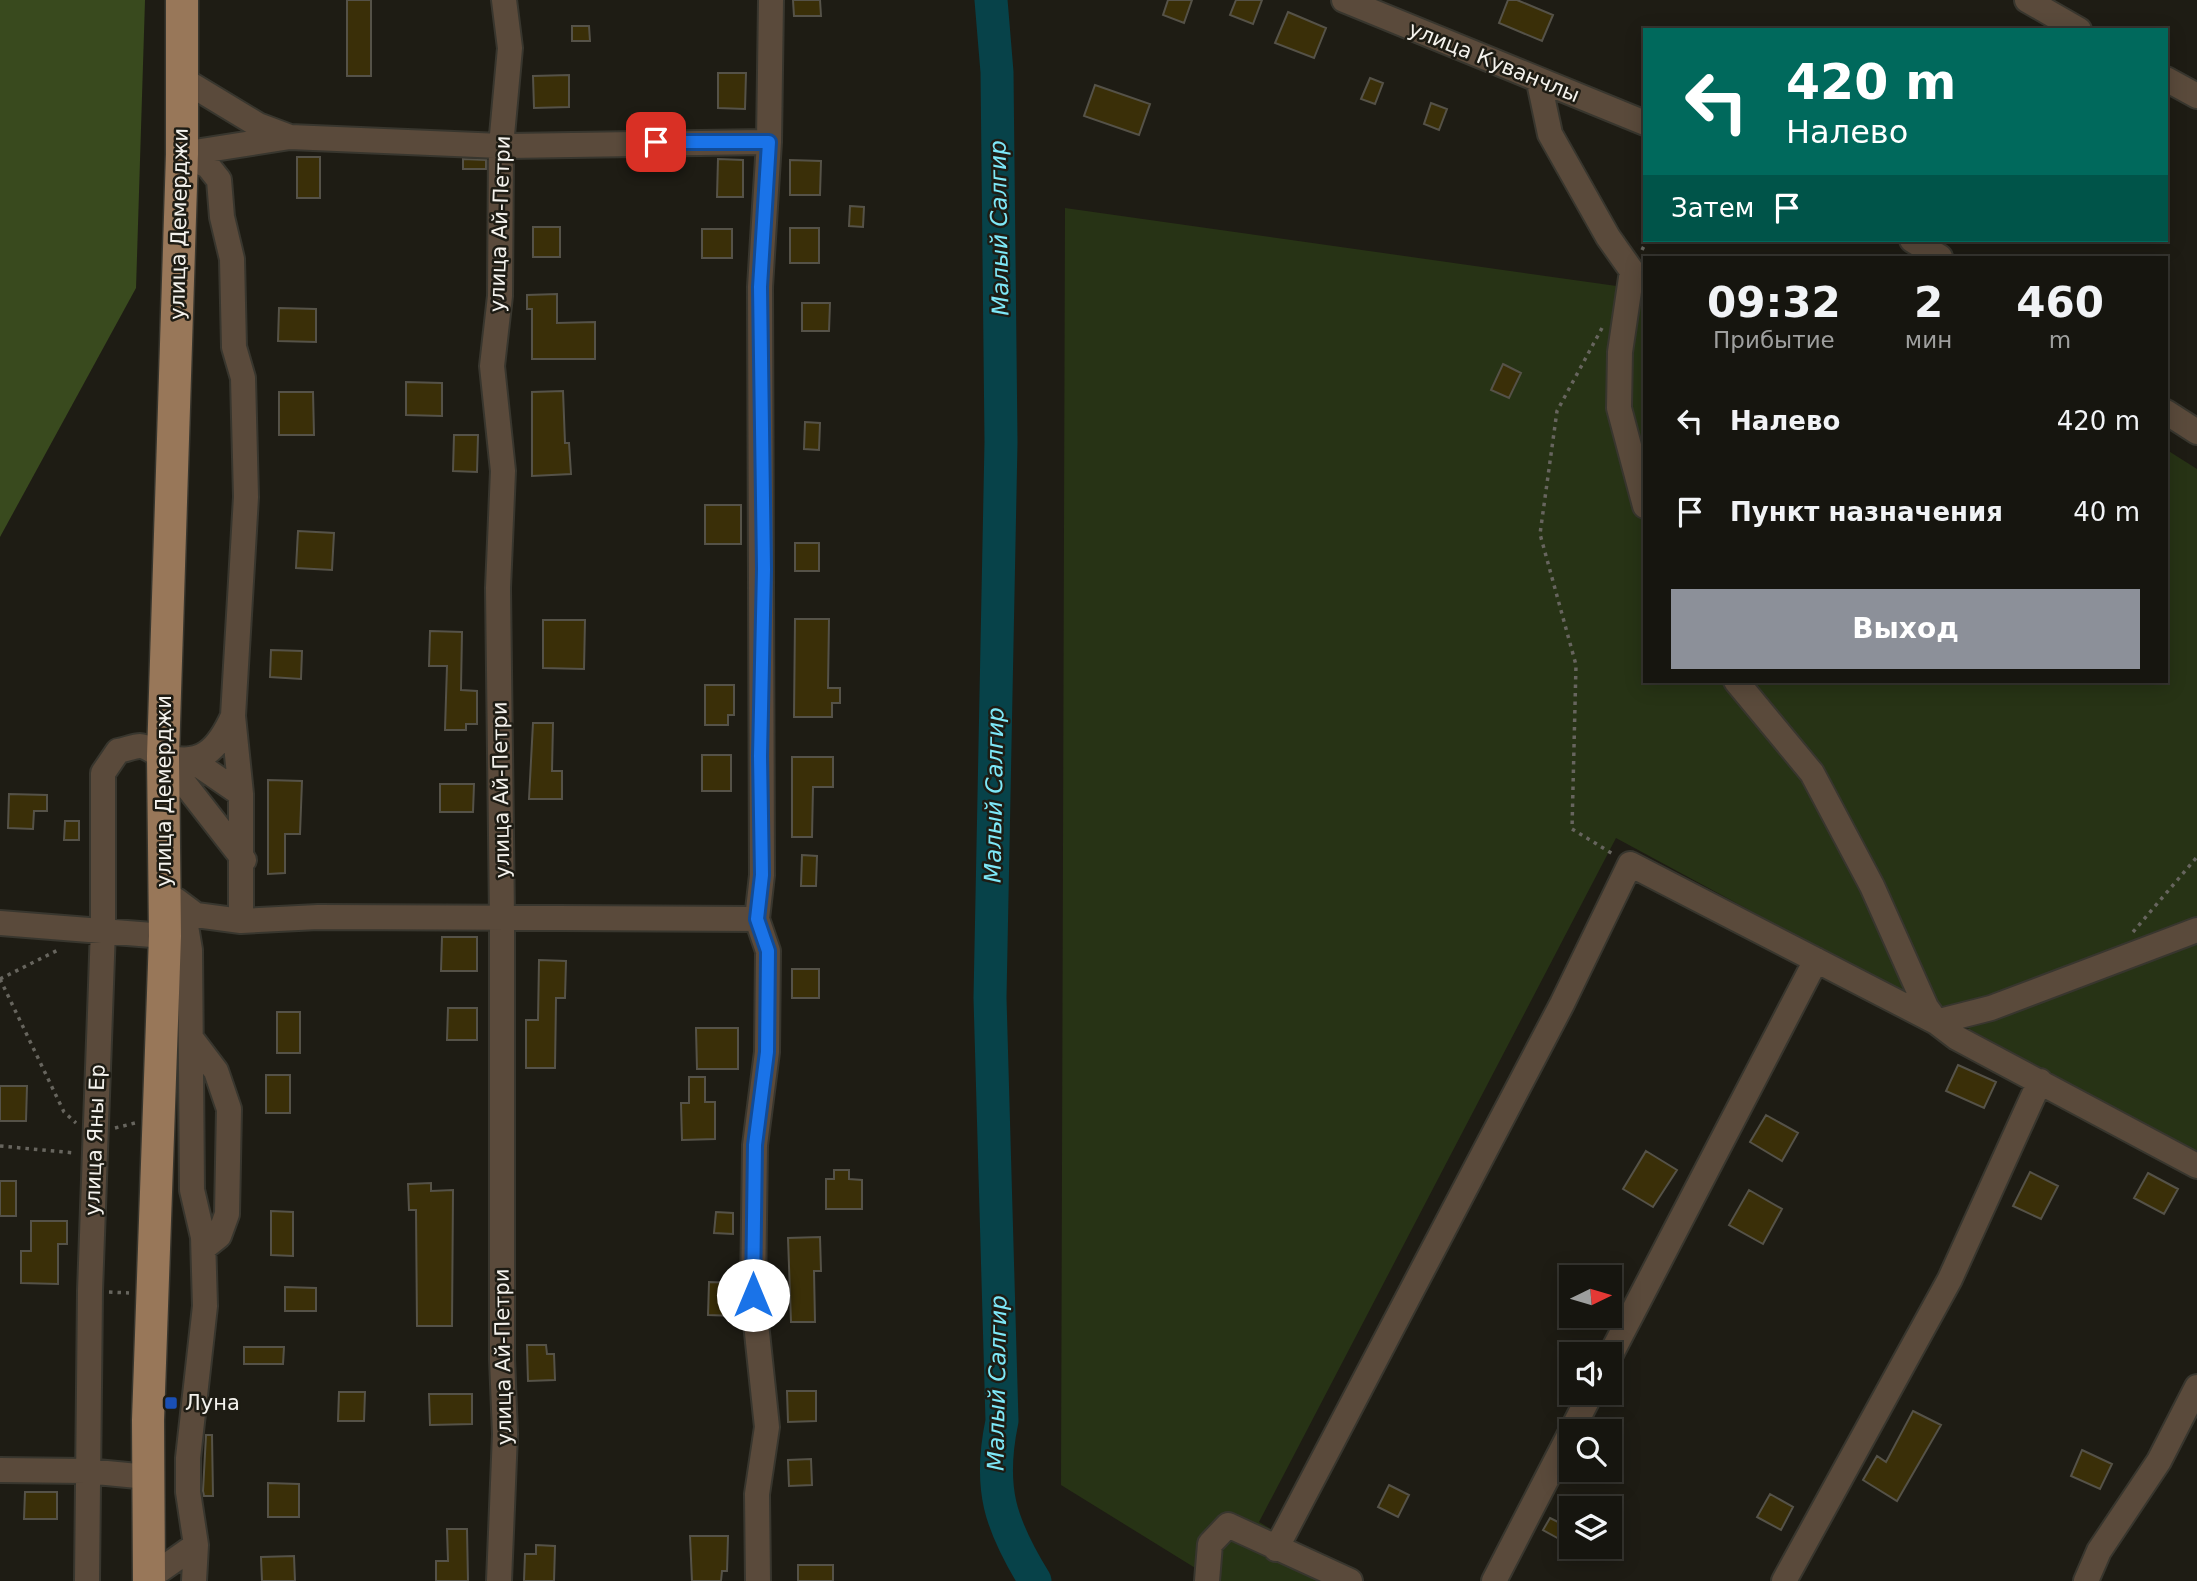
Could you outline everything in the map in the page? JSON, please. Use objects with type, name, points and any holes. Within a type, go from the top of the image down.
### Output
[{"type":"main road","name":"улица Демерджи","points":[[149,1580],[151,1294],[164,936],[173,897],[176,757],[182,0]]},
{"type":"street","name":"улица Ай-Петри","points":[[499,1581],[505,1434],[502,1359],[502,917],[498,588],[503,471],[492,366],[500,296],[501,146],[510,48],[504,0]]},
{"type":"street","points":[[758,1581],[757,1494],[767,1427],[753,1295],[755,1145],[767,1052],[768,951],[757,919],[762,875],[760,756],[764,569],[760,287],[769,142],[771,0]]},
{"type":"street","name":"улица Куванчлы","points":[[1344,0],[1539,82],[1643,122]]},
{"type":"street","points":[[2027,0],[2076,28]]},
{"type":"street","points":[[182,79],[258,125],[290,137]]},
{"type":"street","points":[[2168,80],[2197,96]]},
{"type":"street","points":[[1539,82],[1550,134],[1608,237],[1632,271],[1620,352],[1619,408],[1643,498]]},
{"type":"street","points":[[182,154],[290,137],[396,139],[501,146],[769,142]]},
{"type":"street","points":[[182,154],[208,166],[219,180],[222,216],[232,259],[234,347],[243,378],[246,497],[233,716],[244,860],[241,921]]},
{"type":"street","points":[[1915,242],[1938,256]]},
{"type":"street","points":[[2168,413],[2197,432]]},
{"type":"street","points":[[1738,683],[1812,773],[1872,886],[1926,1007],[1936,1022]]},
{"type":"street","points":[[176,757],[210,752],[220,743],[233,716]]},
{"type":"street","name":"улица Яны Ер","points":[[87,1581],[86,1472],[103,929],[103,773],[118,751],[141,746],[176,757]]},
{"type":"street","points":[[176,757],[241,794]]},
{"type":"street","points":[[176,757],[244,860]]},
{"type":"street","points":[[1276,1549],[1556,1016],[1630,864],[1936,1022],[1956,1038],[2197,1166]]},
{"type":"street","points":[[173,897],[196,915],[241,921],[318,917],[757,919]]},
{"type":"street","points":[[173,897],[190,950],[192,1190],[204,1248],[205,1306],[188,1458],[188,1492],[196,1545],[194,1581]]},
{"type":"street","points":[[0,923],[103,929],[164,936]]},
{"type":"street","points":[[1936,1022],[1991,1008],[2197,930]]},
{"type":"street","points":[[1617,1342],[1816,960]]},
{"type":"street","points":[[191,1038],[216,1071],[229,1109],[227,1214],[219,1236],[204,1248]]},
{"type":"street","points":[[1784,1581],[1951,1279],[2040,1081]]},
{"type":"street","points":[[2087,1581],[2099,1551],[2159,1461],[2197,1387]]},
{"type":"street","points":[[1493,1581],[1585,1405]]},
{"type":"street","points":[[0,1470],[148,1477]]},
{"type":"street","points":[[1207,1581],[1210,1544],[1228,1525],[1350,1581]]},
{"type":"street","points":[[149,1580],[196,1545]]},
{"type":"path","points":[[1632,271],[1646,242]]},
{"type":"path","points":[[1607,317],[1558,411],[1540,534],[1576,665],[1572,829],[1630,864]]},
{"type":"path","points":[[2130,936],[2197,857]]},
{"type":"path","points":[[66,946],[0,979],[64,1112],[95,1144]]},
{"type":"path","points":[[0,1146],[95,1144],[158,1118]]},
{"type":"path","points":[[90,1291],[151,1294]]},
{"type":"green space","points":[[0,0],[145,0],[136,288],[0,537]]},
{"type":"green space","points":[[1065,208],[1643,290],[1643,683],[2168,683],[2168,451],[2197,469],[2197,1152],[1616,838],[1259,1522],[1359,1581],[1207,1581],[1205,1574],[1061,1485]]},
{"type":"building","points":[[347,0],[371,0],[371,76],[347,76]]},
{"type":"building","points":[[793,0],[820,0],[821,16],[794,16]]},
{"type":"building","points":[[1168,0],[1192,0],[1184,23],[1163,15]]},
{"type":"building","points":[[1236,0],[1262,0],[1253,24],[1230,15]]},
{"type":"building","points":[[1508,0],[1517,0],[1553,15],[1542,41],[1499,23]]},
{"type":"building","points":[[1288,12],[1326,28],[1314,58],[1275,43]]},
{"type":"building","points":[[572,26],[589,26],[590,41],[572,41]]},
{"type":"building","points":[[718,73],[746,73],[745,109],[718,108]]},
{"type":"building","points":[[569,75],[569,107],[534,108],[533,76]]},
{"type":"building","points":[[1370,78],[1383,83],[1375,104],[1361,99]]},
{"type":"building","points":[[1095,85],[1150,104],[1139,135],[1084,116]]},
{"type":"building","points":[[1431,103],[1447,109],[1439,130],[1424,124]]},
{"type":"building","points":[[297,157],[320,157],[320,198],[297,198]]},
{"type":"building","points":[[463,159],[486,160],[486,169],[463,169]]},
{"type":"building","points":[[718,159],[743,160],[743,197],[717,197]]},
{"type":"building","points":[[790,160],[821,161],[820,195],[790,195]]},
{"type":"building","points":[[850,206],[864,207],[863,227],[849,226]]},
{"type":"building","points":[[533,227],[560,227],[560,257],[533,257]]},
{"type":"building","points":[[790,228],[819,228],[819,263],[790,263]]},
{"type":"building","points":[[702,229],[732,229],[732,258],[702,258]]},
{"type":"building","points":[[557,294],[557,323],[595,322],[595,359],[532,359],[532,309],[527,309],[527,295]]},
{"type":"building","points":[[802,303],[830,303],[829,331],[802,331]]},
{"type":"building","points":[[279,308],[316,309],[316,342],[278,341]]},
{"type":"building","points":[[1503,364],[1521,373],[1509,398],[1491,390]]},
{"type":"building","points":[[406,382],[442,383],[442,416],[406,415]]},
{"type":"building","points":[[563,391],[565,443],[569,443],[571,474],[532,476],[532,392]]},
{"type":"building","points":[[279,392],[313,392],[314,435],[279,435]]},
{"type":"building","points":[[805,422],[820,423],[819,450],[804,449]]},
{"type":"building","points":[[454,435],[478,435],[477,472],[453,471]]},
{"type":"building","points":[[705,505],[741,505],[741,544],[705,544]]},
{"type":"building","points":[[298,531],[334,533],[332,570],[296,568]]},
{"type":"building","points":[[795,543],[819,543],[819,571],[795,571]]},
{"type":"building","points":[[795,619],[829,619],[828,688],[840,688],[840,703],[832,703],[832,717],[794,717]]},
{"type":"building","points":[[543,620],[585,620],[584,669],[543,668]]},
{"type":"building","points":[[430,631],[462,632],[461,690],[477,691],[477,724],[466,724],[466,730],[445,730],[447,666],[429,666]]},
{"type":"building","points":[[271,650],[302,651],[301,679],[270,677]]},
{"type":"building","points":[[705,685],[734,685],[734,715],[728,715],[728,725],[705,725]]},
{"type":"building","points":[[533,723],[553,723],[552,771],[562,771],[562,799],[529,799]]},
{"type":"building","points":[[702,755],[731,755],[731,791],[702,791]]},
{"type":"building","points":[[792,757],[833,757],[833,787],[813,787],[812,837],[792,837]]},
{"type":"building","points":[[268,780],[302,781],[300,834],[285,834],[285,873],[268,874]]},
{"type":"building","points":[[440,784],[474,784],[473,812],[440,812]]},
{"type":"building","points":[[9,794],[47,795],[47,811],[34,811],[33,829],[8,828]]},
{"type":"building","points":[[65,821],[79,821],[79,840],[64,840]]},
{"type":"building","points":[[802,855],[817,856],[816,886],[801,886]]},
{"type":"building","points":[[442,937],[477,937],[477,971],[441,971]]},
{"type":"building","points":[[539,960],[566,961],[565,998],[556,998],[555,1068],[526,1068],[526,1020],[538,1020]]},
{"type":"building","points":[[792,969],[819,969],[819,998],[792,998]]},
{"type":"building","points":[[448,1008],[477,1008],[477,1040],[447,1040]]},
{"type":"building","points":[[277,1012],[300,1012],[300,1053],[277,1053]]},
{"type":"building","points":[[696,1028],[738,1028],[738,1069],[697,1069]]},
{"type":"building","points":[[1958,1065],[1996,1082],[1984,1108],[1946,1091]]},
{"type":"building","points":[[266,1075],[290,1075],[290,1113],[266,1113]]},
{"type":"building","points":[[689,1077],[705,1077],[705,1102],[715,1102],[715,1139],[682,1140],[681,1103],[689,1103]]},
{"type":"building","points":[[0,1086],[27,1086],[26,1121],[0,1121]]},
{"type":"building","points":[[1766,1115],[1798,1133],[1782,1161],[1750,1142]]},
{"type":"building","points":[[1646,1151],[1677,1170],[1653,1207],[1623,1189]]},
{"type":"building","points":[[834,1170],[849,1170],[849,1179],[862,1180],[862,1209],[826,1209],[826,1179],[834,1179]]},
{"type":"building","points":[[2030,1172],[2058,1186],[2041,1219],[2013,1206]]},
{"type":"building","points":[[2148,1173],[2178,1189],[2164,1214],[2134,1198]]},
{"type":"building","points":[[0,1181],[16,1181],[16,1216],[0,1216]]},
{"type":"building","points":[[431,1183],[431,1191],[453,1190],[452,1326],[417,1326],[416,1210],[409,1210],[408,1184]]},
{"type":"building","points":[[1749,1190],[1782,1209],[1763,1244],[1729,1225]]},
{"type":"building","points":[[271,1211],[293,1212],[293,1256],[271,1255]]},
{"type":"building","points":[[716,1212],[733,1213],[733,1234],[714,1233]]},
{"type":"building","points":[[31,1221],[67,1221],[67,1244],[58,1244],[58,1284],[21,1283],[21,1251],[31,1251]]},
{"type":"building","points":[[820,1237],[821,1271],[814,1271],[815,1322],[791,1322],[788,1238]]},
{"type":"building","points":[[709,1282],[736,1283],[735,1316],[708,1315]]},
{"type":"building","points":[[285,1287],[316,1288],[316,1311],[285,1311]]},
{"type":"building","points":[[527,1345],[546,1345],[547,1354],[554,1354],[555,1380],[528,1381]]},
{"type":"building","points":[[244,1347],[284,1347],[283,1364],[244,1364]]},
{"type":"building","points":[[787,1391],[816,1391],[816,1421],[788,1422]]},
{"type":"building","points":[[339,1392],[365,1392],[364,1421],[338,1421]]},
{"type":"building","points":[[429,1394],[472,1394],[472,1424],[430,1425]]},
{"type":"building","points":[[1913,1411],[1941,1425],[1897,1501],[1863,1480],[1877,1456],[1886,1462]]},
{"type":"building","points":[[206,1435],[212,1435],[213,1496],[204,1496],[203,1491]]},
{"type":"building","points":[[2082,1450],[2112,1464],[2100,1489],[2071,1476]]},
{"type":"building","points":[[811,1459],[812,1485],[789,1486],[788,1460]]},
{"type":"building","points":[[268,1483],[299,1484],[299,1517],[268,1517]]},
{"type":"building","points":[[1389,1485],[1409,1495],[1398,1517],[1378,1507]]},
{"type":"building","points":[[25,1492],[57,1492],[57,1519],[24,1519]]},
{"type":"building","points":[[1770,1494],[1793,1507],[1781,1530],[1757,1517]]},
{"type":"building","points":[[1550,1518],[1559,1522],[1559,1539],[1543,1530]]},
{"type":"building","points":[[447,1529],[467,1529],[468,1581],[436,1581],[436,1561],[448,1561]]},
{"type":"building","points":[[690,1536],[728,1536],[727,1571],[722,1571],[721,1581],[692,1581]]},
{"type":"building","points":[[536,1545],[555,1546],[554,1581],[524,1581],[525,1554],[536,1554]]},
{"type":"building","points":[[294,1556],[295,1581],[262,1581],[261,1557]]},
{"type":"building","points":[[798,1565],[833,1565],[833,1581],[798,1581]]},
{"type":"waterway","name":"Малый Салгир","points":[[991,0],[997,72],[1001,442],[990,998],[1002,1421],[996,1466],[997,1486],[1005,1523],[1035,1581]]},
{"type":"place","name":"Луна","points":[[171,1403]]},
{"type":"route","points":[[656,142],[769,142],[760,287],[764,569],[760,756],[762,875],[757,919],[768,951],[767,1052],[755,1145],[753,1295]]}]
